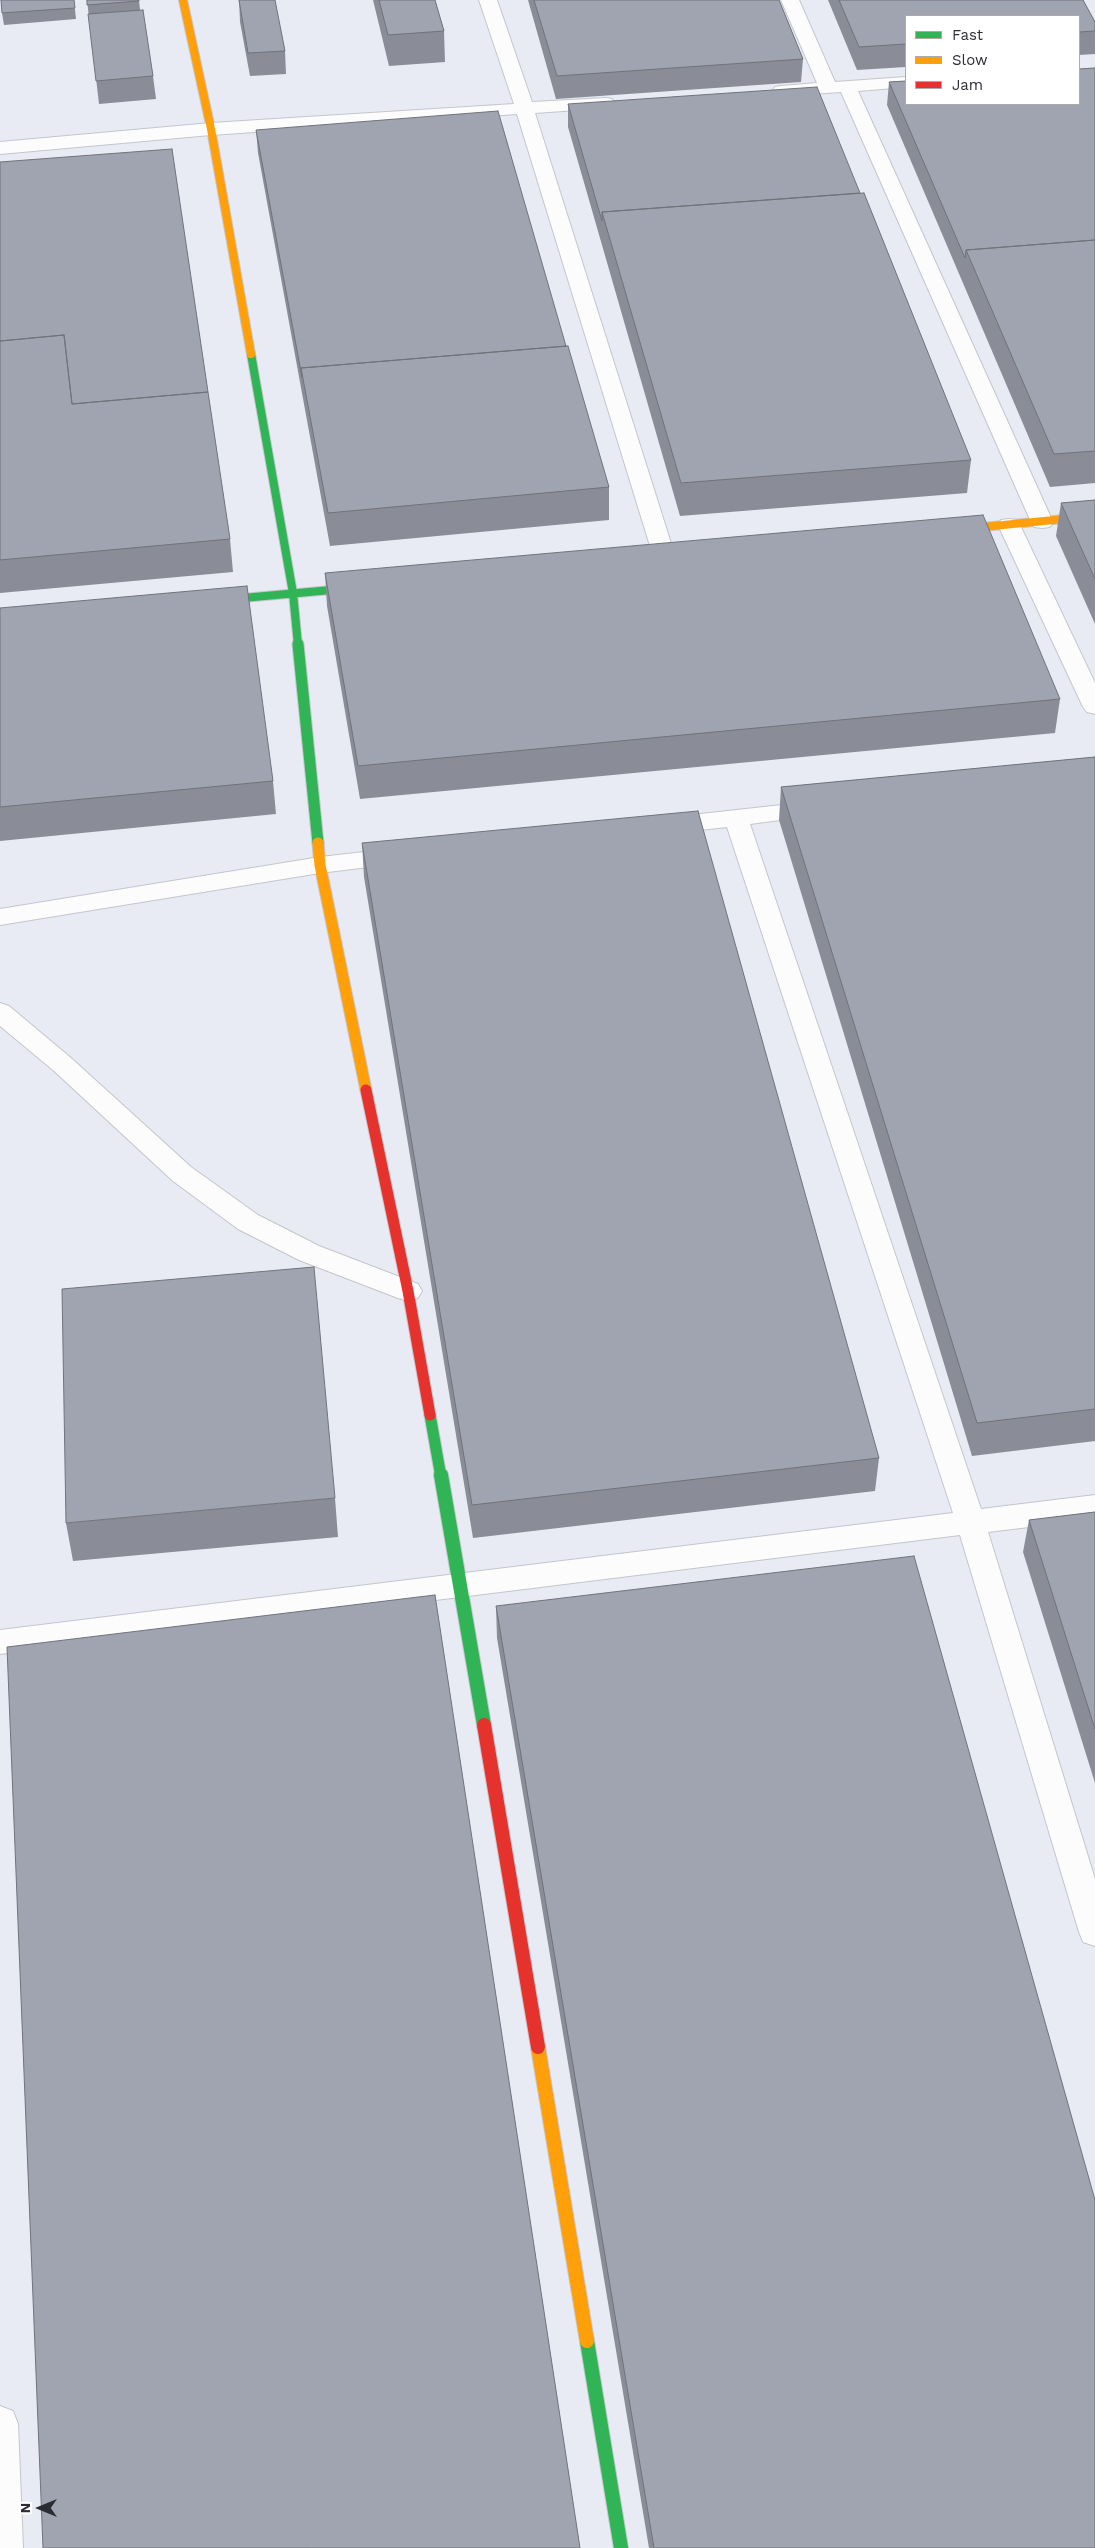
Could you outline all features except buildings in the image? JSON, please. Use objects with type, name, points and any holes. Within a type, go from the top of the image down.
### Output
[{"type":"street","points":[[183,0],[212,129],[293,593],[320,865],[408,1291],[462,1584],[621,2548]]},
{"type":"street","points":[[488,0],[525,109],[665,559]]},
{"type":"street","points":[[790,0],[828,87]]},
{"type":"street","points":[[759,92],[905,82]]},
{"type":"street","points":[[847,86],[1042,522]]},
{"type":"street","points":[[0,148],[212,129],[623,102]]},
{"type":"street","points":[[940,532],[1095,516]]},
{"type":"street","points":[[1009,525],[1095,707]]},
{"type":"street","points":[[195,603],[371,586]]},
{"type":"street","points":[[647,828],[843,806]]},
{"type":"street","points":[[736,818],[970,1521],[1095,1932]]},
{"type":"street","points":[[0,916],[320,865],[419,854]]},
{"type":"street","points":[[0,1012],[62,1064],[182,1174],[248,1222],[309,1253],[408,1291]]},
{"type":"street","points":[[0,1642],[1095,1506]]},
{"type":"street","points":[[0,2424],[4,2548]]},
{"type":"traffic: fast","points":[[251,354],[293,593],[318,843]]},
{"type":"traffic: fast","points":[[210,601],[364,587]]},
{"type":"traffic: fast","points":[[430,1415],[484,1725]]},
{"type":"traffic: fast","points":[[587,2341],[621,2548]]},
{"type":"traffic: slow","points":[[183,0],[211,129],[251,354]]},
{"type":"traffic: slow","points":[[952,530],[1095,516]]},
{"type":"traffic: slow","points":[[318,843],[320,865],[366,1090]]},
{"type":"traffic: slow","points":[[538,2047],[587,2341]]},
{"type":"traffic: jam","points":[[366,1090],[408,1291],[430,1415]]},
{"type":"traffic: jam","points":[[484,1725],[538,2047]]}]
